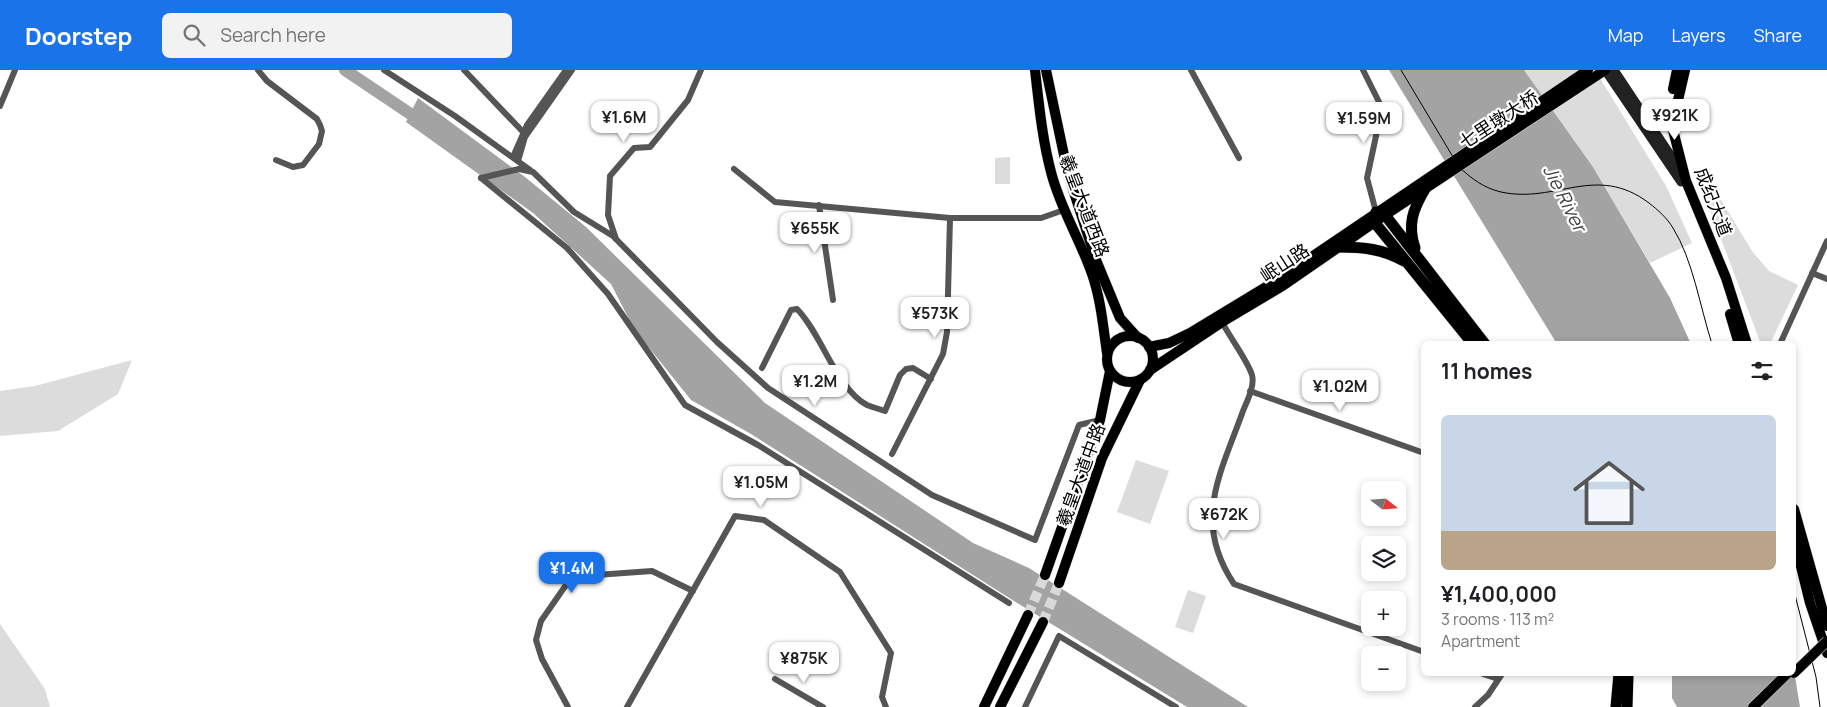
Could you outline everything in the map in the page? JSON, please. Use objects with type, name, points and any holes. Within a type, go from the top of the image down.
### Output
[{"type":"highway","points":[[1417,255],[1411,236],[1411,220],[1416,204],[1424,189]]},
{"type":"highway","points":[[1378,217],[1417,255],[1483,341]]},
{"type":"highway","points":[[1378,217],[1408,263],[1472,341]]},
{"type":"highway","points":[[1339,248],[1365,247],[1393,254],[1408,263]]},
{"type":"highway","points":[[1616,707],[1619,676]]},
{"type":"highway","points":[[1627,707],[1628,676]]},
{"type":"main road","name":"羲皇大道西路","points":[[1035,70],[1043,135],[1051,173],[1099,296],[1107,353]]},
{"type":"main road","name":"羲皇大道西路","points":[[1046,70],[1068,174],[1096,260],[1120,318],[1138,338]]},
{"type":"main road","name":"七里墩大桥","points":[[1434,178],[1588,70]]},
{"type":"main road","points":[[1605,70],[1683,179]]},
{"type":"main road","name":"七里墩大桥","points":[[1434,178],[1605,70]]},
{"type":"main road","points":[[1614,70],[1674,160]]},
{"type":"main road","name":"成纪大道","points":[[1677,70],[1665,129],[1674,160],[1726,278],[1746,341]]},
{"type":"main road","name":"成纪大道","points":[[1685,70],[1672,126],[1683,179],[1719,280],[1738,341]]},
{"type":"main road","points":[[1646,120],[1660,120],[1669,109]]},
{"type":"main road","name":"岷山路","points":[[1150,370],[1339,248],[1378,217],[1434,178]]},
{"type":"main road","name":"岷山路","points":[[1149,347],[1169,343],[1190,333],[1279,280],[1424,189],[1434,178]]},
{"type":"main road","points":[[1129,336],[1138,338],[1149,347],[1152,356],[1150,370],[1140,380],[1121,381],[1110,371],[1107,353],[1112,344],[1120,338],[1129,336]]},
{"type":"main road","name":"羲皇大道中路","points":[[1045,575],[1100,420],[1110,371]]},
{"type":"main road","name":"羲皇大道中路","points":[[1059,583],[1102,458],[1140,380]]},
{"type":"main road","points":[[1796,516],[1827,626]]},
{"type":"main road","points":[[1796,546],[1810,603],[1827,653]]},
{"type":"main road","points":[[984,707],[1028,615]]},
{"type":"main road","points":[[1000,707],[1043,622]]},
{"type":"main road","points":[[1796,665],[1827,634]]},
{"type":"main road","points":[[1796,672],[1827,641]]},
{"type":"main road","points":[[1753,707],[1785,676]]},
{"type":"main road","points":[[1760,707],[1792,676]]},
{"type":"street","points":[[0,106],[15,70]]},
{"type":"street","points":[[258,70],[268,81],[317,119],[322,131],[319,144],[303,165],[293,167],[276,160]]},
{"type":"street","points":[[384,70],[516,159],[533,172],[574,212],[616,239],[717,342],[768,388],[932,494],[1035,540],[1079,425],[1100,420]]},
{"type":"street","points":[[464,70],[524,133]]},
{"type":"street","points":[[516,159],[524,133],[566,70]]},
{"type":"street","points":[[516,159],[525,137],[572,70]]},
{"type":"street","points":[[616,239],[608,215],[610,176],[634,148],[650,147],[688,100],[701,70]]},
{"type":"street","points":[[1191,70],[1240,158]]},
{"type":"street","points":[[1363,70],[1382,108],[1367,178],[1378,217]]},
{"type":"street","points":[[533,172],[519,169],[481,178],[567,248],[608,294],[685,405],[758,445],[1009,603]]},
{"type":"street","points":[[734,169],[775,202],[950,218],[1041,218],[1064,210]]},
{"type":"street","points":[[819,205],[833,300]]},
{"type":"street","points":[[892,454],[943,354],[947,332],[950,218]]},
{"type":"street","points":[[1781,341],[1827,241]]},
{"type":"street","points":[[1812,272],[1827,279]]},
{"type":"street","points":[[762,368],[791,310],[797,309],[806,319],[848,389],[865,404],[885,411],[900,376],[906,369],[913,368],[931,379]]},
{"type":"street","points":[[1222,322],[1252,376],[1250,391],[1220,475],[1211,512],[1211,530],[1221,564],[1234,584],[1421,651]]},
{"type":"street","points":[[1250,391],[1421,452]]},
{"type":"street","points":[[627,707],[736,516],[764,520],[840,572],[891,653],[882,697],[886,707]]},
{"type":"street","points":[[568,707],[542,659],[536,640],[541,621],[566,585],[582,576],[652,571],[693,591]]},
{"type":"street","points":[[1025,707],[1059,636],[1176,707]]},
{"type":"street","points":[[1475,707],[1488,695],[1500,676]]},
{"type":"street","points":[[775,679],[822,707]]},
{"type":"shaded area","points":[[1524,70],[1595,70],[1666,186],[1692,243],[1650,263],[1593,167]]},
{"type":"shaded area","points":[[1010,157],[1010,184],[995,184],[995,158]]},
{"type":"shaded area","points":[[1712,185],[1752,251],[1769,271],[1798,285],[1771,341],[1760,341],[1702,189]]},
{"type":"shaded area","points":[[132,360],[118,394],[58,431],[0,436],[0,391],[35,386]]},
{"type":"shaded area","points":[[1136,460],[1169,471],[1150,524],[1117,512]]},
{"type":"shaded area","points":[[1188,590],[1206,596],[1193,633],[1175,627]]},
{"type":"shaded area","points":[[0,624],[45,689],[50,707],[0,707]]},
{"type":"water","name":"Jie River","points":[[1389,70],[1524,70],[1593,167],[1670,298],[1690,341],[1555,341]]},
{"type":"water","points":[[418,98],[525,177],[586,227],[765,403],[973,543],[1029,568],[1248,707],[1187,707],[1014,601],[751,434],[691,400],[634,329],[611,284],[533,213],[406,122]]},
{"type":"water","points":[[1672,676],[1795,676],[1800,707],[1677,707],[1672,698]]},
{"type":"waterway","points":[[345,70],[424,123]]},
{"type":"tunnel","points":[[1028,615],[1045,575]]},
{"type":"tunnel","points":[[1043,622],[1059,583]]},
{"type":"tram line","points":[[1401,70],[1459,167],[1484,185],[1501,192],[1521,194],[1593,185],[1611,186],[1630,192],[1656,208],[1671,224],[1686,254],[1711,341]]},
{"type":"tram line","points":[[1796,599],[1816,677],[1820,707]]}]
